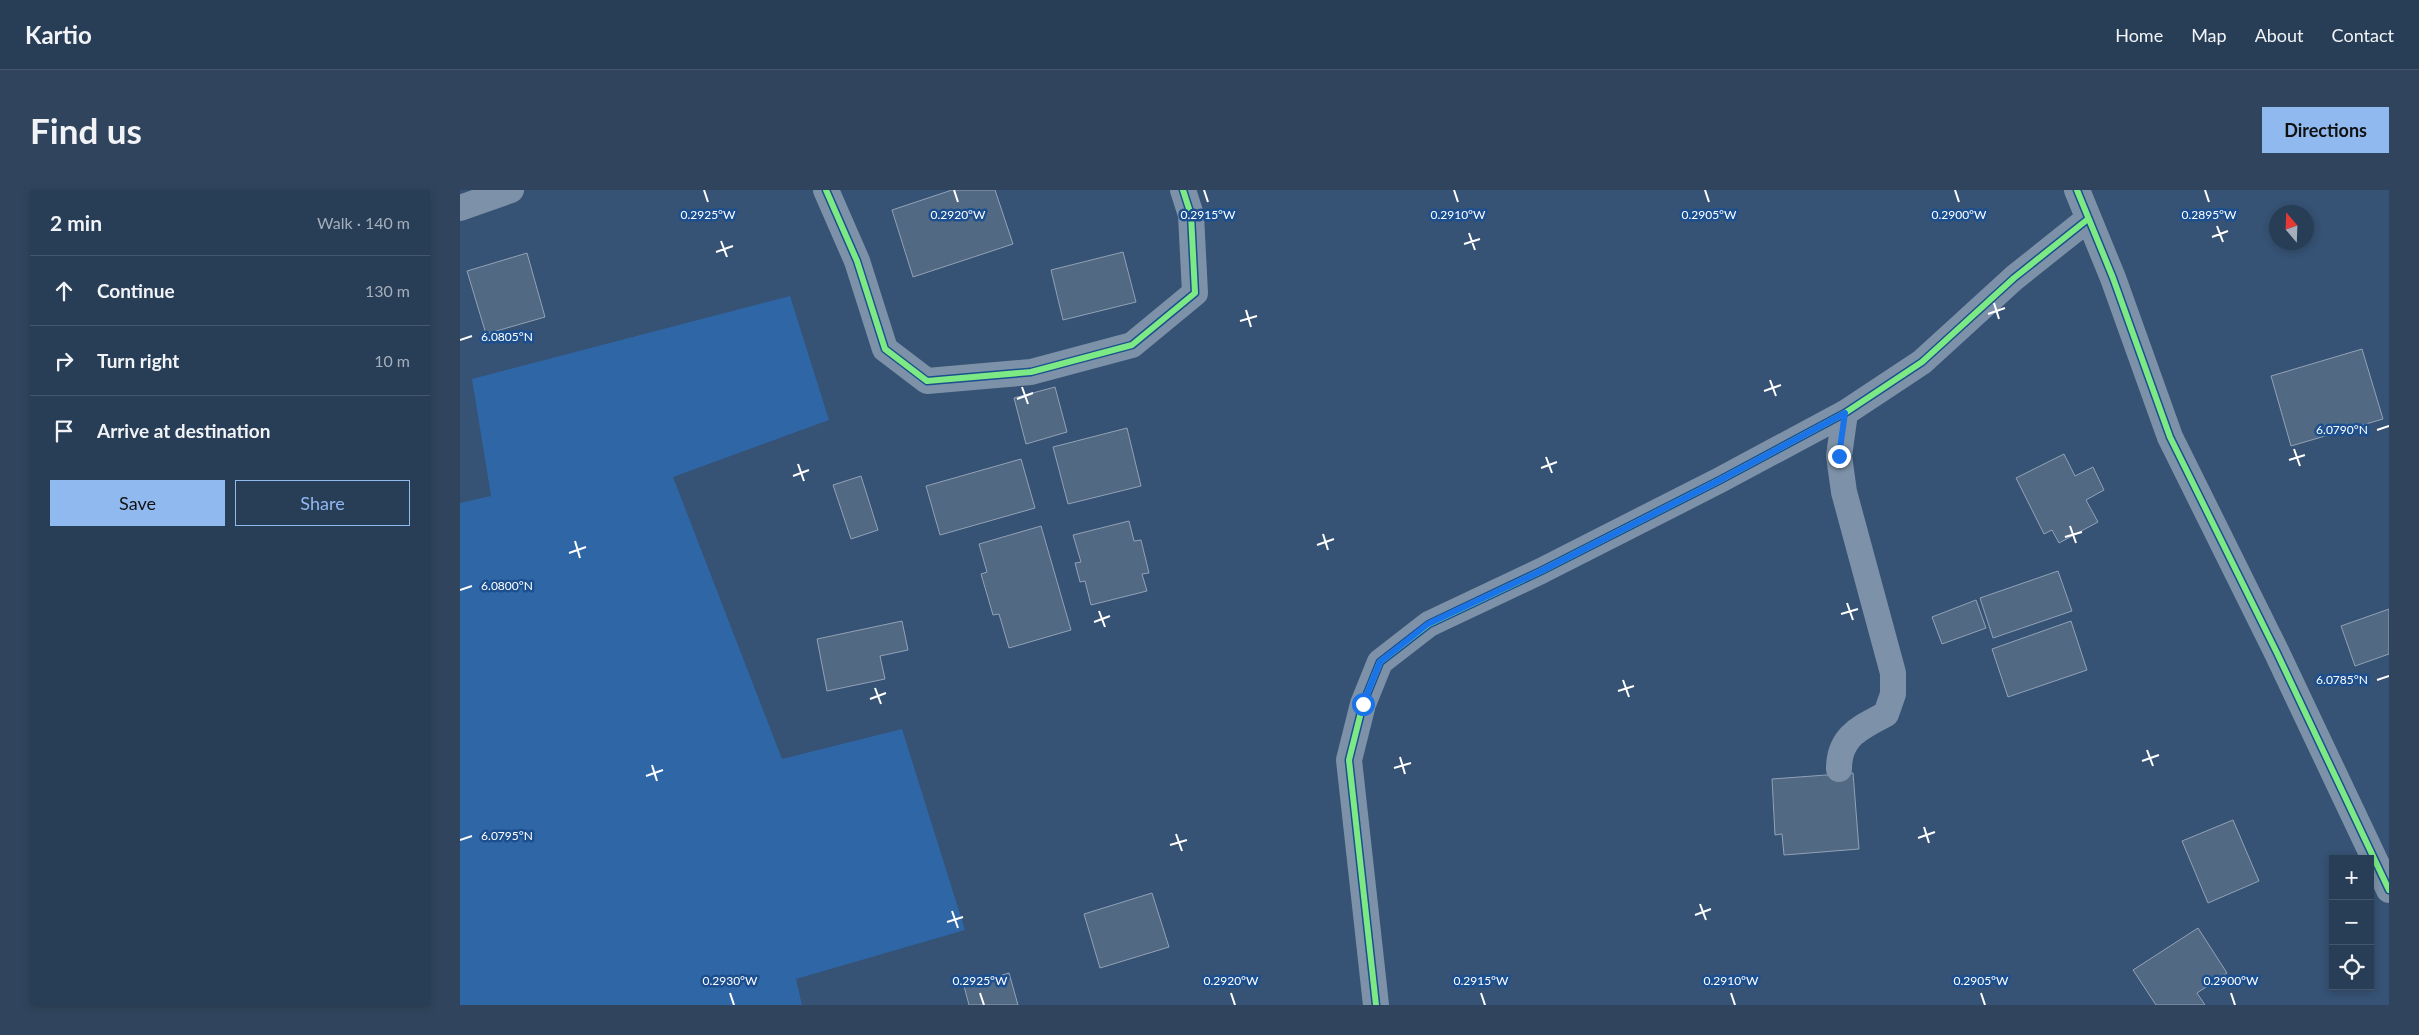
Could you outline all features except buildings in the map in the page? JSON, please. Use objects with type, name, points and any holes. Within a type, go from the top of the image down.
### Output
[{"type":"street","points":[[460,208],[510,190]]},
{"type":"street","points":[[826,190],[857,262],[885,349],[927,381],[1031,372],[1132,345],[1194,293],[1191,216],[1183,190]]},
{"type":"street","points":[[2077,190],[2113,278],[2170,437],[2277,653],[2389,890]]},
{"type":"street","points":[[1376,1005],[1349,760],[1363,704],[1380,662],[1428,624],[1541,571],[1703,489],[1845,413],[1922,362],[2014,278],[2088,219]]},
{"type":"street","points":[[1839,769],[1839,754],[1854,731],[1886,714],[1893,694],[1893,673],[1844,492],[1839,456],[1845,413]]},
{"type":"shaded area","points":[[790,296],[829,420],[673,477],[782,759],[902,729],[965,930],[796,979],[802,1005],[460,1005],[460,503],[491,496],[472,379]]},
{"type":"cycle path","points":[[826,190],[857,261],[885,349],[927,381],[1031,372],[1132,345],[1195,293],[1191,215],[1183,190]]},
{"type":"cycle path","points":[[2077,190],[2113,278],[2170,437],[2277,653],[2389,890]]},
{"type":"cycle path","points":[[1376,1005],[1349,760],[1363,704],[1380,662],[1429,624],[1541,571],[1720,480],[1845,413],[1922,362],[2014,278],[2088,219]]},
{"type":"route","points":[[1363,704],[1380,662],[1428,624],[1541,571],[1720,480],[1845,413],[1839,456]]}]
